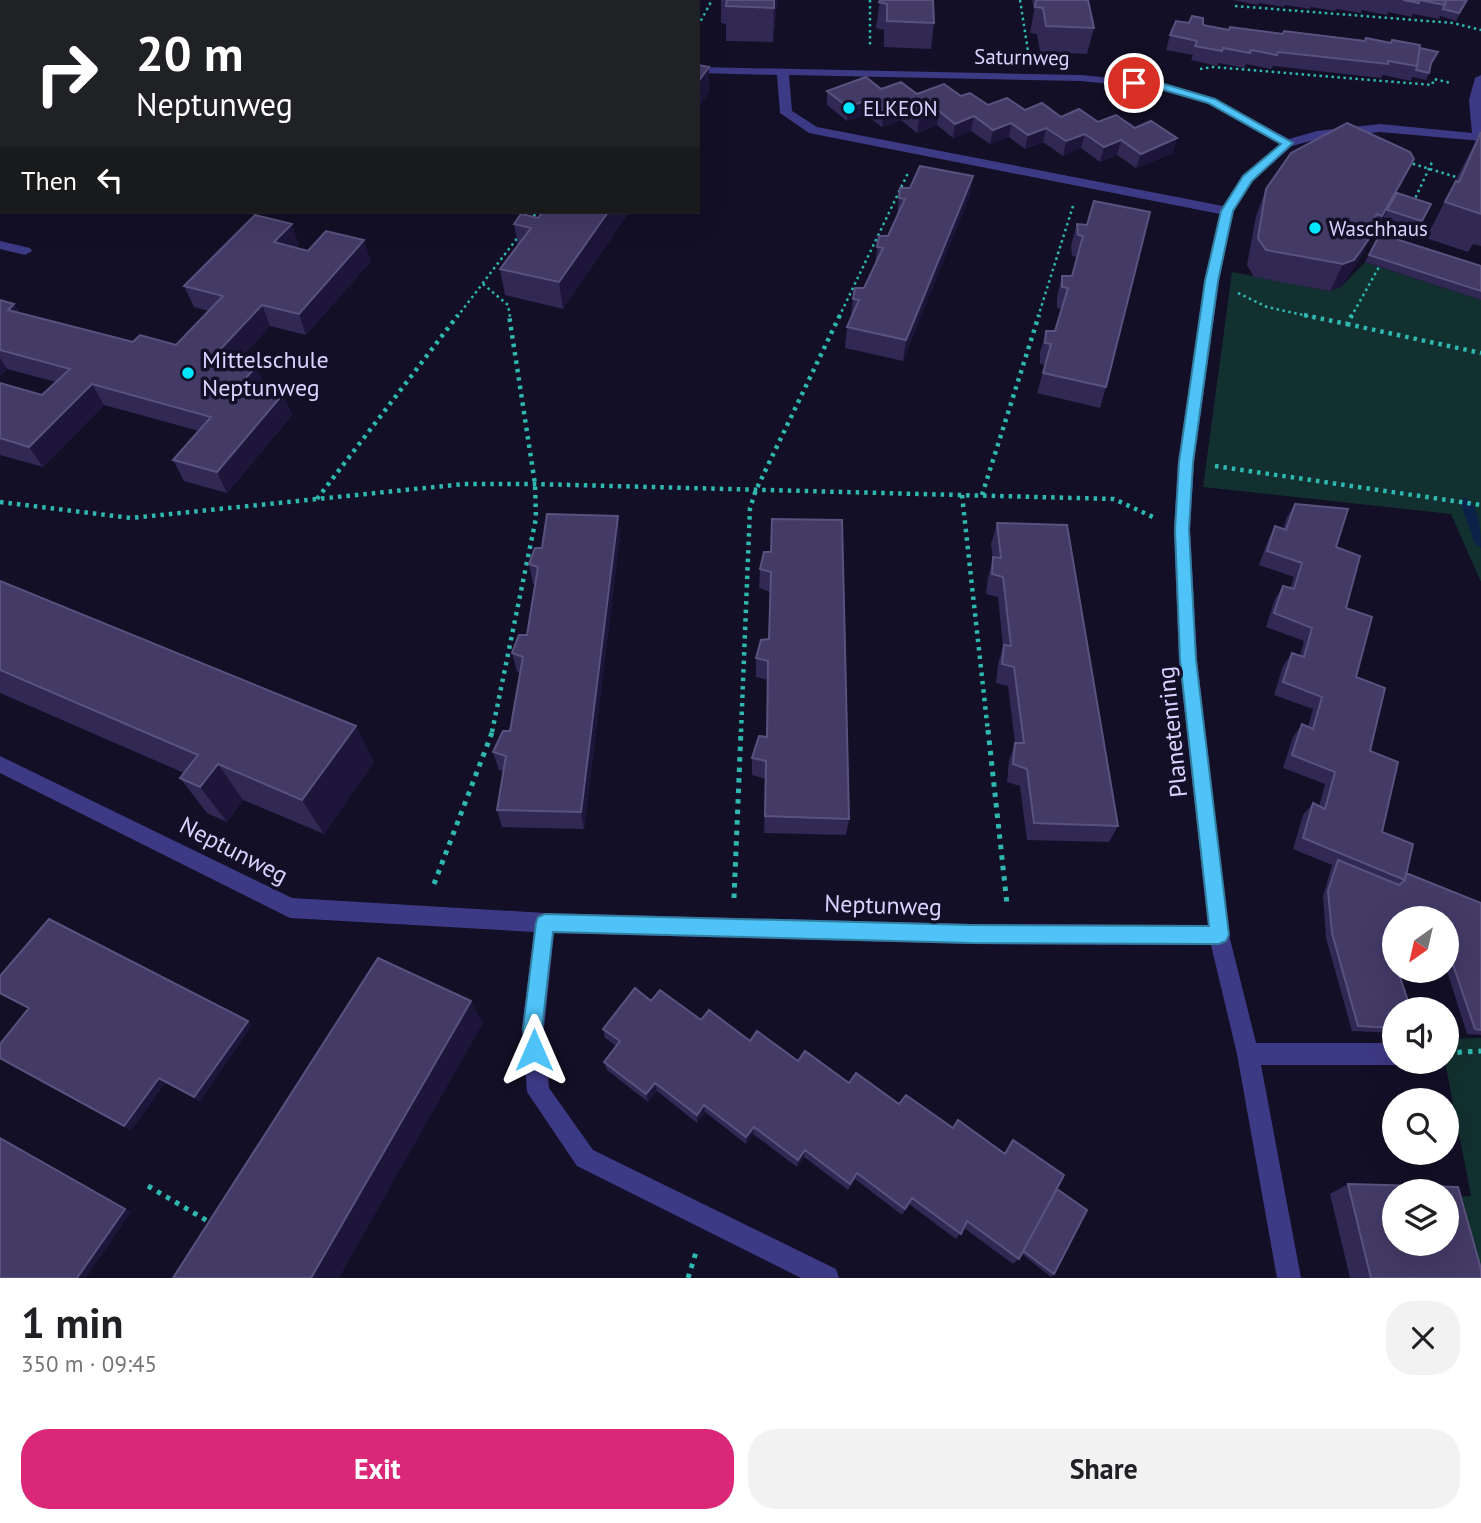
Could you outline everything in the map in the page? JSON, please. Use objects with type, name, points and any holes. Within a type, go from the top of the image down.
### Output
[{"type":"street","name":"Saturnweg","points":[[700,69],[1080,78],[1161,86],[1211,101],[1288,143]]},
{"type":"street","points":[[783,73],[786,113],[813,130],[1227,211]]},
{"type":"street","points":[[1478,84],[1474,114],[1480,136]]},
{"type":"street","name":"Planetenring","points":[[1289,1278],[1248,1054],[1219,935],[1188,660],[1182,530],[1186,462],[1212,281],[1227,211],[1247,178],[1288,143],[1317,135],[1380,128],[1480,136]]},
{"type":"street","points":[[0,245],[25,251]]},
{"type":"street","name":"Neptunweg","points":[[0,764],[290,908],[545,923],[971,934],[1010,932],[1219,935]]},
{"type":"street","points":[[545,923],[533,1029],[538,1092],[585,1158],[827,1278]]},
{"type":"street","points":[[1248,1054],[1382,1054]]},
{"type":"path","points":[[700,22],[712,0]]},
{"type":"path","points":[[870,0],[870,74]]},
{"type":"path","points":[[1020,0],[1032,77]]},
{"type":"path","points":[[1235,6],[1453,23],[1481,30]]},
{"type":"path","points":[[1192,71],[1213,66],[1432,85],[1434,79],[1478,84]]},
{"type":"path","points":[[1412,206],[1439,148],[1436,133]]},
{"type":"path","points":[[732,926],[738,853],[750,508],[756,490],[919,150]]},
{"type":"path","points":[[982,495],[1080,181]]},
{"type":"path","points":[[529,222],[535,214]]},
{"type":"path","points":[[316,500],[522,232]]},
{"type":"path","points":[[1347,324],[1379,267]]},
{"type":"path","points":[[1212,281],[1266,307],[1481,353]]},
{"type":"path","points":[[424,914],[494,727],[536,518],[535,484],[508,305],[483,284]]},
{"type":"path","points":[[1186,462],[1481,505]]},
{"type":"path","points":[[0,502],[131,518],[464,484],[535,484],[1114,499],[1182,530]]},
{"type":"path","points":[[962,495],[1010,932]]},
{"type":"path","points":[[1459,1052],[1481,1051]]},
{"type":"path","points":[[148,1186],[211,1223]]},
{"type":"green space","points":[[1365,262],[1481,300],[1481,582],[1451,514],[1203,487],[1232,272],[1330,291],[1341,287]]},
{"type":"green space","points":[[1481,1038],[1481,1278],[1459,1201],[1459,1197],[1471,1196],[1459,1134],[1459,1088],[1450,1088],[1447,1074],[1459,1074],[1459,1039]]},
{"type":"building","points":[[727,0],[774,0],[774,8],[726,6]]},
{"type":"building","points":[[933,0],[934,23],[887,21],[887,4],[879,2]]},
{"type":"building","points":[[1036,0],[1088,0],[1094,28],[1046,26],[1043,8],[1035,7]]},
{"type":"building","points":[[1419,0],[1446,0],[1445,5]]},
{"type":"building","points":[[1446,0],[1467,0],[1459,13],[1443,9]]},
{"type":"building","points":[[1192,16],[1203,18],[1203,25],[1229,30],[1230,27],[1283,34],[1284,31],[1365,41],[1366,38],[1391,43],[1392,40],[1420,45],[1417,66],[1278,52],[1277,55],[1223,48],[1222,51],[1195,46],[1197,41],[1170,35],[1176,21],[1189,23]]},
{"type":"building","points":[[1420,48],[1438,52],[1431,63],[1429,73],[1416,70]]},
{"type":"building","points":[[700,65],[709,67],[700,79]]},
{"type":"building","points":[[866,77],[881,89],[901,82],[917,94],[944,84],[961,96],[970,93],[988,105],[1007,98],[1025,110],[1042,103],[1061,117],[1079,109],[1098,122],[1116,115],[1135,128],[1151,121],[1177,138],[1141,154],[1121,140],[1104,147],[1085,134],[1066,141],[1046,128],[1028,135],[1011,123],[993,130],[974,116],[955,124],[939,111],[919,118],[902,106],[883,113],[867,100],[848,107],[827,91]]},
{"type":"building","name":"Waschhaus","points":[[1347,123],[1410,152],[1414,159],[1382,216],[1377,214],[1367,231],[1373,233],[1354,260],[1343,264],[1266,250],[1258,238],[1266,189],[1291,153]]},
{"type":"building","points":[[1481,132],[1481,214],[1445,202],[1456,181],[1459,182]]},
{"type":"building","points":[[920,166],[973,176],[906,340],[847,327],[859,300],[853,299],[855,288],[864,288],[883,248],[877,247],[879,236],[888,236],[905,199],[899,198],[900,188],[910,188]]},
{"type":"building","points":[[1397,193],[1431,204],[1422,221],[1387,210]]},
{"type":"building","points":[[1094,201],[1150,212],[1106,387],[1043,373],[1051,344],[1045,343],[1046,331],[1055,331],[1068,288],[1062,287],[1062,276],[1072,276],[1083,236],[1078,235],[1077,224],[1087,225]]},
{"type":"building","points":[[521,214],[538,218],[541,214],[607,214],[559,282],[500,269],[531,228],[514,224]]},
{"type":"building","points":[[255,215],[292,224],[274,242],[308,251],[326,231],[364,240],[299,314],[262,305],[215,355],[256,366],[242,383],[283,394],[217,472],[173,460],[211,417],[92,384],[29,447],[0,438],[0,383],[42,395],[70,369],[0,350],[0,300],[14,304],[8,310],[133,342],[140,335],[176,345],[223,296],[184,286]]},
{"type":"building","points":[[1380,234],[1481,266],[1481,291],[1369,255]]},
{"type":"building","points":[[1295,504],[1348,509],[1336,547],[1360,556],[1346,608],[1372,617],[1356,677],[1385,688],[1370,751],[1398,762],[1382,832],[1413,844],[1405,880],[1303,838],[1313,803],[1325,809],[1335,772],[1292,755],[1302,724],[1313,729],[1322,697],[1283,682],[1292,653],[1304,657],[1312,628],[1274,613],[1283,586],[1294,589],[1302,563],[1267,551],[1275,526],[1286,530]]},
{"type":"building","points":[[547,514],[618,516],[581,812],[497,810],[506,756],[493,752],[503,731],[510,731],[523,657],[512,653],[519,635],[527,635],[538,567],[529,564],[535,548],[542,548]]},
{"type":"building","points":[[772,519],[842,520],[849,819],[765,816],[766,761],[752,758],[759,736],[767,737],[768,661],[756,658],[761,640],[769,639],[771,572],[760,569],[764,552],[771,552]]},
{"type":"building","points":[[997,523],[1067,525],[1118,826],[1034,823],[1027,769],[1013,764],[1015,743],[1024,743],[1014,667],[1002,664],[1004,645],[1011,646],[1003,577],[992,574],[993,557],[1001,558]]},
{"type":"building","points":[[0,581],[356,726],[302,800],[218,764],[200,787],[180,778],[198,755],[0,670]]},
{"type":"building","points":[[1338,860],[1399,885],[1405,880],[1406,873],[1481,903],[1481,1030],[1475,1029],[1460,984],[1460,906],[1382,906],[1382,984],[1402,984],[1407,997],[1382,997],[1382,1027],[1358,1026],[1332,933],[1328,891]]},
{"type":"building","points":[[49,919],[248,1021],[194,1097],[159,1078],[124,1126],[0,1058],[0,1044],[29,1008],[0,993],[0,976]]},
{"type":"building","points":[[378,958],[471,1001],[311,1278],[173,1278]]},
{"type":"building","points":[[635,988],[651,1001],[660,990],[701,1020],[709,1010],[750,1041],[757,1031],[798,1061],[805,1051],[849,1083],[856,1073],[899,1104],[906,1095],[953,1128],[958,1120],[1005,1154],[1013,1140],[1064,1175],[1019,1259],[967,1221],[961,1234],[912,1198],[905,1209],[857,1173],[850,1184],[805,1150],[798,1160],[754,1127],[746,1137],[704,1105],[697,1115],[655,1083],[646,1094],[604,1062],[620,1041],[603,1029]]},
{"type":"building","points":[[0,1138],[125,1209],[77,1278],[0,1278]]},
{"type":"building","points":[[1348,1184],[1382,1185],[1382,1256],[1459,1256],[1459,1191],[1481,1269],[1481,1278],[1371,1278]]},
{"type":"building","points":[[1057,1189],[1087,1210],[1054,1274],[1023,1251]]},
{"type":"waterway","points":[[1466,502],[1481,544]]},
{"type":"place","name":"ELKEON","points":[[849,108]]},
{"type":"place","name":"Waschhaus","points":[[1315,228]]},
{"type":"place","name":"Mittelschule Neptunweg","points":[[188,373]]},
{"type":"route","points":[[534,1050],[533,1029],[545,923],[971,934],[1010,932],[1219,935],[1188,660],[1182,530],[1186,462],[1212,281],[1227,211],[1247,178],[1288,143],[1211,101],[1161,86],[1134,83]]}]
